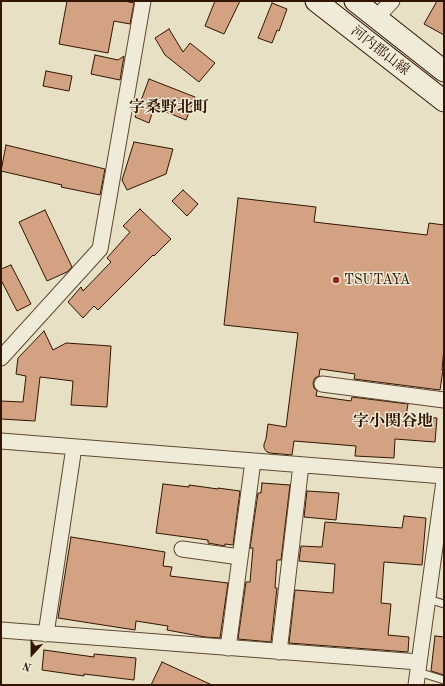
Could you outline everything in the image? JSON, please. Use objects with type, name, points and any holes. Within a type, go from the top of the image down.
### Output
[{"type":"main road","name":"河内郡山線","points":[[316,1],[444,101]]},
{"type":"main road","name":"河内郡山線","points":[[355,1],[444,71]]},
{"type":"street","points":[[1,358],[100,249],[143,1]]},
{"type":"street","points":[[377,17],[392,1]]},
{"type":"street","points":[[322,384],[444,400]]},
{"type":"street","points":[[1,441],[444,476]]},
{"type":"street","points":[[46,634],[74,447]]},
{"type":"street","points":[[228,648],[253,461]]},
{"type":"street","points":[[279,652],[301,465]]},
{"type":"street","points":[[1,630],[279,652],[417,673],[444,481]]},
{"type":"street","points":[[182,549],[240,556]]},
{"type":"lane","points":[[428,599],[444,604]]},
{"type":"lane","points":[[417,673],[444,680]]},
{"type":"building","points":[[67,1],[124,1],[134,3],[130,24],[114,21],[108,53],[59,44]]},
{"type":"building","points":[[215,1],[240,1],[224,34],[205,26]]},
{"type":"building","points":[[437,1],[444,1],[444,35],[424,24]]},
{"type":"building","points":[[272,3],[287,9],[279,31],[277,30],[272,43],[258,38]]},
{"type":"building","points":[[169,29],[183,52],[190,43],[215,63],[199,82],[165,55],[155,38]]},
{"type":"building","points":[[95,55],[118,60],[124,56],[120,80],[91,74]]},
{"type":"building","points":[[46,71],[72,76],[69,91],[43,86]]},
{"type":"building","points":[[149,79],[195,97],[186,120],[154,107],[149,123],[135,117]]},
{"type":"building","points":[[134,142],[173,149],[166,174],[127,190],[122,180]]},
{"type":"building","points":[[6,145],[105,169],[100,195],[61,187],[62,185],[1,171]]},
{"type":"building","points":[[183,190],[198,204],[187,216],[172,201]]},
{"type":"building","name":"TSUTAYA","points":[[238,198],[316,207],[314,222],[427,235],[429,223],[444,225],[444,348],[440,390],[354,379],[355,374],[320,369],[319,376],[315,378],[313,383],[314,388],[317,391],[316,396],[351,401],[352,397],[408,404],[406,416],[437,418],[435,442],[395,439],[394,458],[355,456],[356,446],[294,441],[292,455],[267,452],[264,448],[264,444],[268,424],[286,427],[298,333],[224,325]]},
{"type":"building","points":[[140,209],[171,239],[98,310],[94,306],[83,318],[68,302],[81,287],[83,291],[111,262],[107,258],[130,232],[123,226]]},
{"type":"building","points":[[45,210],[72,267],[67,272],[47,281],[19,222]]},
{"type":"building","points":[[11,265],[31,304],[17,311],[1,280],[1,269]]},
{"type":"building","points":[[44,331],[53,350],[66,343],[111,346],[107,407],[71,405],[73,381],[40,377],[35,421],[1,419],[1,401],[23,402],[26,376],[16,374],[18,358]]},
{"type":"building","points":[[262,483],[290,485],[281,560],[277,560],[275,588],[277,588],[271,642],[238,639],[246,582],[250,582],[253,548],[250,548],[258,493],[261,493]]},
{"type":"building","points":[[163,484],[189,487],[189,485],[240,491],[233,545],[225,544],[225,546],[208,543],[208,540],[156,533]]},
{"type":"building","points":[[307,491],[339,493],[336,520],[304,517]]},
{"type":"building","points":[[404,516],[426,518],[422,565],[384,562],[381,603],[391,604],[388,635],[409,637],[408,652],[289,643],[295,590],[333,593],[335,564],[299,561],[301,546],[322,547],[325,522],[402,528]]},
{"type":"building","points":[[71,537],[165,552],[163,566],[172,567],[170,576],[228,583],[220,638],[205,637],[167,630],[168,626],[136,621],[135,630],[58,618]]},
{"type":"building","points":[[435,636],[444,637],[444,675],[431,671]]},
{"type":"building","points":[[44,650],[94,657],[94,654],[136,658],[134,680],[84,674],[84,676],[42,670]]},
{"type":"building","points":[[162,662],[212,685],[151,685]]},
{"type":"place","name":"TSUTAYA","points":[[336,280]]},
{"type":"district","name":"字桑野北町","points":[[169,108]]},
{"type":"district","name":"字小関谷地","points":[[393,422]]}]
